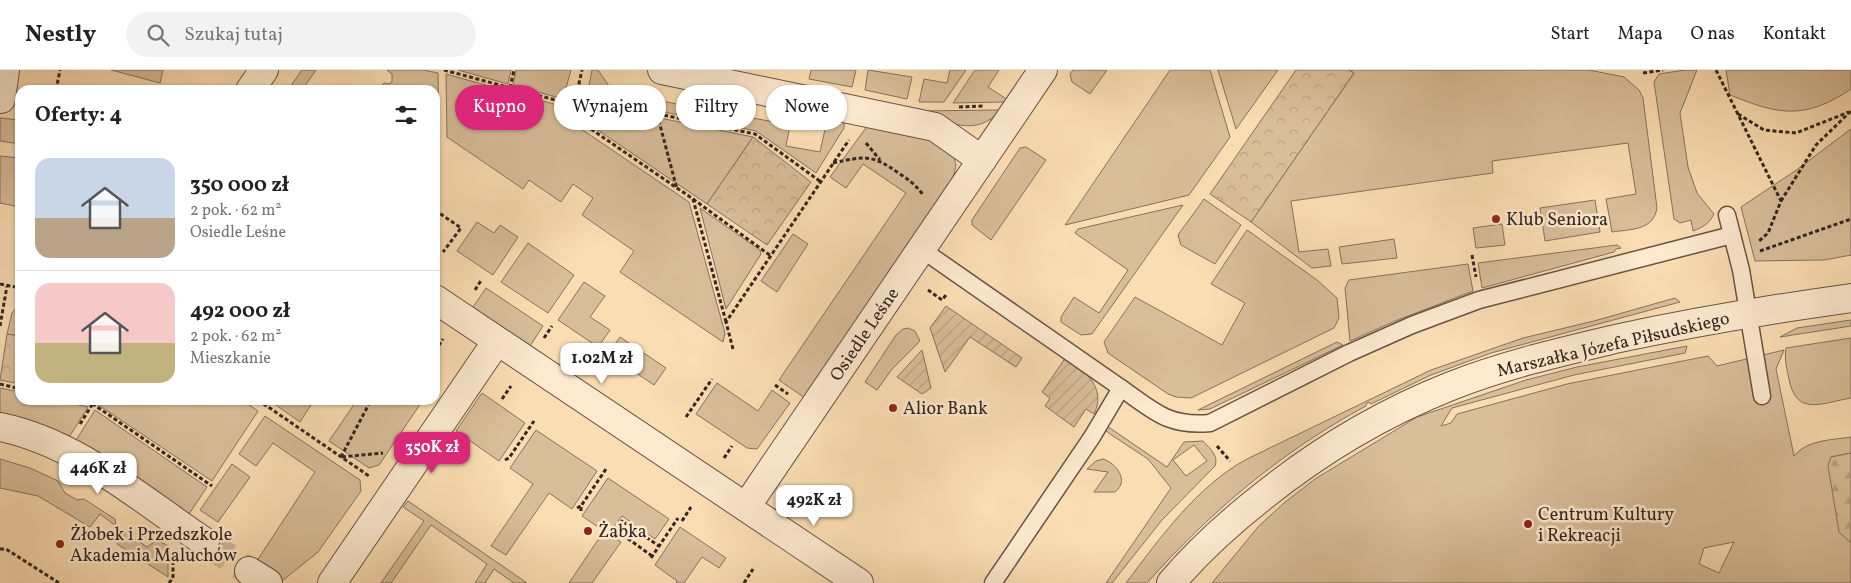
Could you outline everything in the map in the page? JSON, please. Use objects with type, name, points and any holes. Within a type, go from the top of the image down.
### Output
[{"type":"street","points":[[5,70],[0,99],[15,101]]},
{"type":"street","points":[[254,85],[264,70]]},
{"type":"street","points":[[662,70],[936,127],[982,160]]},
{"type":"street","name":"Osiedle Leśne","points":[[746,507],[1043,70]]},
{"type":"street","name":"Marszałka Józefa Piłsudskiego","points":[[1171,583],[1207,544],[1279,483],[1326,450],[1410,404],[1451,386],[1581,347],[1748,312],[1851,298]]},
{"type":"street","points":[[440,302],[746,507],[851,581]]},
{"type":"street","points":[[332,583],[498,341]]},
{"type":"street","points":[[0,427],[21,431],[66,448],[205,542]]},
{"type":"lane","points":[[1727,215],[1738,259],[1762,396]]},
{"type":"lane","points":[[921,249],[1169,420],[1189,425],[1210,423],[1349,353],[1412,325],[1479,300],[1732,235]]},
{"type":"lane","points":[[993,583],[1092,437],[1121,388]]},
{"type":"path","points":[[57,85],[60,70]]},
{"type":"path","points":[[444,70],[499,85]]},
{"type":"path","points":[[511,85],[514,70]]},
{"type":"path","points":[[579,85],[582,70]]},
{"type":"path","points":[[1643,73],[1663,70]]},
{"type":"path","points":[[1716,70],[1781,201]]},
{"type":"path","points":[[726,322],[868,112]]},
{"type":"path","points":[[1738,114],[1764,130],[1796,133],[1850,112]]},
{"type":"path","points":[[1738,259],[1768,233],[1781,201],[1816,145],[1850,112]]},
{"type":"path","points":[[666,116],[755,134],[821,182]]},
{"type":"path","points":[[592,130],[693,199],[771,256]]},
{"type":"path","points":[[661,130],[678,189]]},
{"type":"path","points":[[833,164],[859,158],[880,160],[917,187],[942,219]]},
{"type":"path","points":[[693,199],[733,349]]},
{"type":"path","points":[[440,213],[461,228],[444,252]]},
{"type":"path","points":[[1738,259],[1851,219]]},
{"type":"path","points":[[0,284],[15,287]]},
{"type":"path","points":[[0,326],[7,286]]},
{"type":"path","points":[[686,417],[712,380]]},
{"type":"path","points":[[0,384],[15,388]]},
{"type":"path","points":[[94,405],[212,486]]},
{"type":"path","points":[[265,405],[375,480]]},
{"type":"path","points":[[341,457],[368,405]]},
{"type":"path","points":[[509,463],[507,459],[534,421]]},
{"type":"path","points":[[341,457],[386,453]]},
{"type":"path","points":[[577,508],[581,506],[606,469]]},
{"type":"path","points":[[581,506],[581,511]]},
{"type":"path","points":[[659,546],[622,522],[616,530],[652,557],[678,518]]},
{"type":"path","points":[[0,549],[6,549],[59,583]]},
{"type":"path","points":[[169,583],[172,578],[173,552]]},
{"type":"path","points":[[744,583],[753,569]]},
{"type":"green space","points":[[111,70],[163,70],[160,83]]},
{"type":"green space","points":[[302,70],[316,70],[306,85],[291,85]]},
{"type":"green space","points":[[387,70],[424,70],[438,73],[438,85],[382,85],[392,82],[392,74]]},
{"type":"green space","points":[[458,70],[511,70],[508,84]]},
{"type":"green space","points":[[516,70],[571,70],[567,85],[554,85],[554,96],[544,94],[544,85],[513,85]]},
{"type":"green space","points":[[592,70],[598,70],[608,85],[589,85]]},
{"type":"green space","points":[[811,70],[856,70],[852,87],[809,79]]},
{"type":"green space","points":[[868,70],[912,77],[907,99],[865,90]]},
{"type":"green space","points":[[950,70],[966,70],[944,102],[919,102],[924,79],[947,83]]},
{"type":"green space","points":[[975,70],[999,70],[988,87],[1008,100],[1003,102],[953,103]]},
{"type":"green space","points":[[1073,70],[1107,70],[1090,94],[1072,82],[1070,74]]},
{"type":"green space","points":[[1170,70],[1210,70],[1230,137],[1189,195],[1065,225]]},
{"type":"green space","points":[[1218,70],[1278,70],[1236,129]]},
{"type":"green space","points":[[1296,70],[1349,70],[1354,73],[1251,222],[1210,194]]},
{"type":"green space","points":[[1349,70],[1589,70],[1624,77],[1639,90],[1643,98],[1657,208],[1655,216],[1640,228],[1612,232],[1606,199],[1636,194],[1628,143],[1492,161],[1493,173],[1291,201],[1299,252],[1328,249],[1331,266],[1312,268],[1251,222],[1354,73]]},
{"type":"green space","points":[[1697,70],[1680,113],[1688,167],[1697,193],[1714,214],[1705,225],[1693,231],[1691,220],[1680,223],[1674,219],[1654,82],[1659,74]]},
{"type":"green space","points":[[1726,70],[1851,70],[1851,89],[1820,106],[1805,110],[1778,110],[1747,102],[1730,95]]},
{"type":"green space","points":[[446,74],[486,85],[455,85],[455,130],[544,130],[544,101],[554,104],[554,130],[583,130],[689,202],[725,333],[723,342],[620,272],[634,251],[582,215],[593,198],[573,184],[561,202],[529,180],[523,189],[447,137]]},
{"type":"green space","points":[[666,102],[676,104],[676,114],[666,112]]},
{"type":"green space","points":[[1001,110],[991,119],[971,126],[950,123],[916,111]]},
{"type":"green space","points":[[0,118],[15,120],[15,143],[0,141]]},
{"type":"green space","points":[[666,119],[676,121],[676,130],[719,130],[753,137],[707,204],[598,130],[666,130]]},
{"type":"green space","points":[[756,119],[766,121],[766,130],[789,130],[786,146],[820,152],[825,130],[843,130],[816,173],[756,131],[751,130],[756,130]]},
{"type":"green space","points":[[871,121],[935,136],[953,154],[956,165],[952,183],[805,398],[779,380],[906,193],[863,164],[846,188],[830,177]]},
{"type":"green space","points":[[1851,129],[1851,255],[1824,260],[1755,261],[1741,207],[1795,171]]},
{"type":"green space","points":[[753,137],[811,182],[767,245],[707,204]]},
{"type":"green space","points":[[1026,147],[1046,160],[991,240],[972,225],[972,220],[1020,148]]},
{"type":"green space","points":[[0,156],[15,158],[15,206],[0,203]]},
{"type":"green space","points":[[1204,199],[1241,225],[1215,264],[1181,245],[1178,235]]},
{"type":"green space","points":[[1595,200],[1600,232],[1545,241],[1540,208]]},
{"type":"green space","points":[[1183,205],[1092,334],[1081,335],[1061,322],[1061,317],[1074,297],[1099,313],[1128,270],[1075,233],[1078,229]]},
{"type":"green space","points":[[700,208],[760,250],[761,254],[726,309]]},
{"type":"green space","points":[[477,222],[494,233],[500,225],[518,237],[493,275],[457,251]]},
{"type":"green space","points":[[1502,224],[1505,245],[1476,248],[1473,228]]},
{"type":"green space","points":[[1247,230],[1317,280],[1337,298],[1339,318],[1334,328],[1191,398],[1176,397],[1168,394],[1108,353],[1104,342],[1135,297],[1222,345],[1245,303],[1211,284]]},
{"type":"green space","points":[[793,234],[808,244],[777,292],[761,281]]},
{"type":"green space","points":[[1394,239],[1397,258],[1342,264],[1339,247]]},
{"type":"green space","points":[[528,243],[574,275],[548,313],[501,282]]},
{"type":"green space","points":[[1617,245],[1621,248],[1616,249],[1614,252],[1482,288],[1478,263]]},
{"type":"green space","points":[[1468,264],[1473,291],[1395,321],[1350,341],[1345,288],[1349,280]]},
{"type":"green space","points":[[584,282],[605,296],[590,317],[610,330],[598,347],[558,320]]},
{"type":"green space","points":[[486,288],[543,326],[530,346],[473,307]]},
{"type":"green space","points":[[1675,298],[1680,302],[1491,353],[1431,375],[1371,404],[1369,402],[1366,406],[1276,463],[1249,485],[1196,532],[1147,583],[1126,583],[1180,514],[1212,483],[1247,459],[1431,370],[1523,338],[1594,321]]},
{"type":"green space","points":[[946,306],[1022,358],[1016,367],[970,337],[945,372],[930,328]]},
{"type":"green space","points":[[15,309],[15,335],[7,334],[12,313]]},
{"type":"green space","points":[[1851,320],[1851,326],[1780,337],[1797,328]]},
{"type":"green space","points":[[908,328],[915,331],[920,341],[892,369],[877,390],[865,382],[896,335],[903,329]]},
{"type":"green space","points":[[7,334],[15,335],[15,383],[0,380]]},
{"type":"green space","points":[[620,337],[666,368],[654,385],[608,354]]},
{"type":"green space","points":[[1851,338],[1851,398],[1812,405],[1798,399],[1792,391],[1789,379],[1786,348]]},
{"type":"green space","points":[[1337,342],[1343,345],[1210,409],[1198,410]]},
{"type":"green space","points":[[1687,346],[1685,353],[1574,375],[1452,408],[1441,426],[1451,423],[1457,414],[1567,384],[1708,356],[1717,366],[1784,350],[1776,369],[1794,456],[1812,444],[1851,437],[1851,453],[1831,457],[1851,542],[1851,583],[1212,583],[1258,527],[1284,503],[1315,479],[1417,417],[1526,380],[1577,367]],"holes":[[[1734,542],[1719,573],[1699,564],[1704,548]]]},
{"type":"green space","points":[[922,350],[931,388],[922,394],[897,377]]},
{"type":"green space","points":[[1066,357],[1087,374],[1096,388],[1098,396],[1094,414],[1086,409],[1074,427],[1045,406],[1050,398],[1042,392]]},
{"type":"green space","points":[[717,383],[758,411],[772,390],[790,403],[757,449],[747,448],[696,414]]},
{"type":"green space","points":[[0,388],[15,391],[15,405],[79,405],[88,407],[66,442],[0,419]]},
{"type":"green space","points":[[482,393],[525,423],[499,461],[456,431]]},
{"type":"green space","points":[[98,405],[249,405],[258,411],[212,481]]},
{"type":"green space","points":[[276,405],[311,405],[300,422]]},
{"type":"green space","points":[[354,405],[420,405],[379,465],[369,468],[329,441]]},
{"type":"green space","points":[[95,410],[207,487],[185,520],[73,445]]},
{"type":"green space","points":[[265,416],[360,480],[361,491],[318,552],[282,581],[253,567],[315,472],[273,443],[256,466],[239,454]]},
{"type":"green space","points":[[1107,426],[1167,467],[1184,442],[1203,441],[1216,458],[1215,466],[1162,520],[1112,583],[1106,583],[1171,488],[1148,459],[1104,429]],"holes":[[[1194,445],[1207,461],[1186,476],[1173,460]]]},
{"type":"green space","points":[[536,430],[597,471],[572,509],[549,493],[506,555],[491,546],[533,484],[510,468]]},
{"type":"green space","points":[[1851,453],[1850,542],[1839,532],[1828,466],[1831,457]]},
{"type":"green space","points":[[0,459],[30,468],[58,481],[65,493],[77,500],[84,499],[115,519],[116,526],[100,514],[90,527],[38,496],[0,488]]},
{"type":"green space","points":[[1103,459],[1112,464],[1120,473],[1121,483],[1115,492],[1094,492],[1108,472],[1087,469],[1096,461]]},
{"type":"green space","points":[[232,464],[250,477],[218,522],[200,510]]},
{"type":"green space","points":[[608,478],[669,519],[655,539],[622,516],[609,534],[621,542],[592,583],[569,583],[604,531],[582,516]]},
{"type":"green space","points":[[408,501],[527,583],[514,583],[494,569],[485,583],[475,583],[487,564],[431,525],[391,583],[381,583],[424,521],[403,507]]},
{"type":"green space","points":[[680,527],[726,558],[719,568],[702,557],[684,583],[676,583],[677,581],[655,565]]},
{"type":"green space","points":[[125,532],[147,547],[157,540],[168,546],[168,577],[117,544]]},
{"type":"tunnel","points":[[205,542],[249,571]]},
{"type":"place","name":"Klub Seniora","points":[[1496,219]]},
{"type":"place","name":"Alior Bank","points":[[893,408]]},
{"type":"place","name":"Centrum Kultury i Rekreacji","points":[[1528,524]]},
{"type":"place","name":"Żabka","points":[[588,531]]},
{"type":"place","name":"Żłobek i Przedszkole Akademia Maluchów","points":[[60,544]]}]
